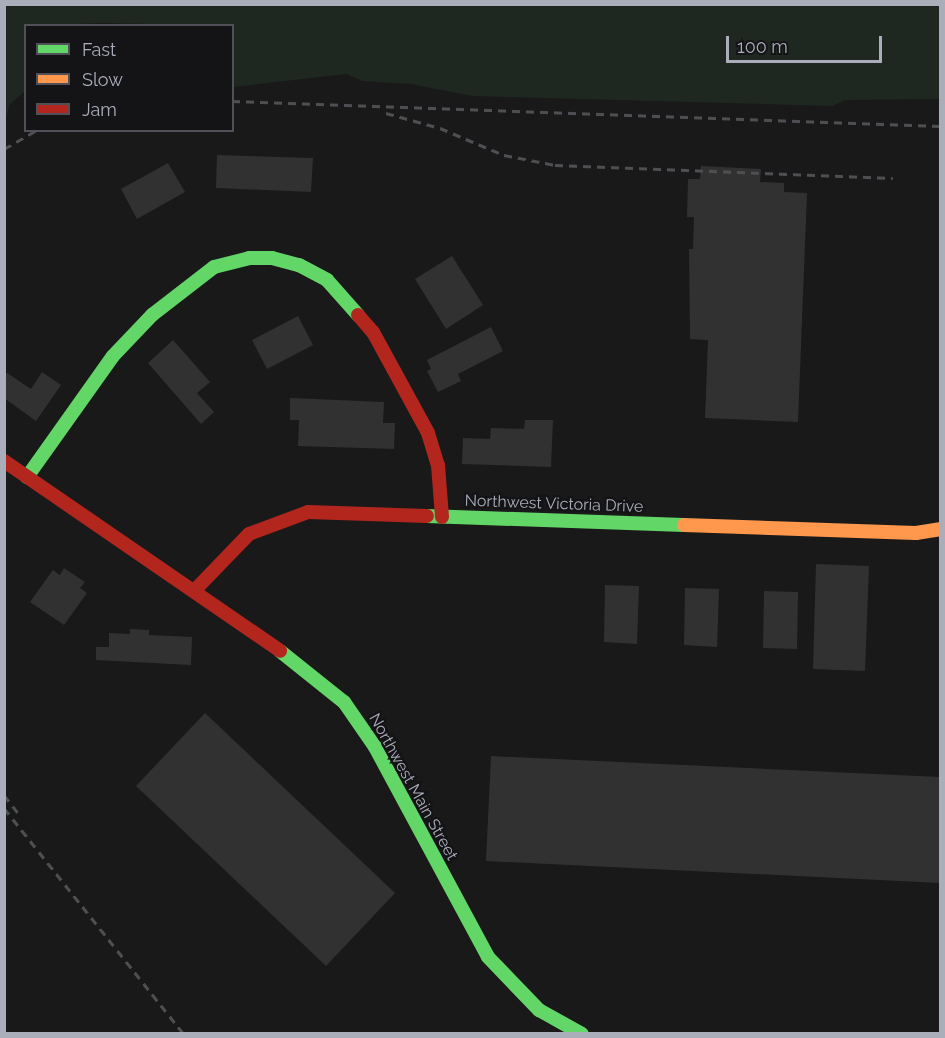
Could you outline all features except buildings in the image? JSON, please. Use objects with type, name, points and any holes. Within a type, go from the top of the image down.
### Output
[{"type":"street","points":[[27,477],[113,356],[152,315],[214,267],[249,258],[272,258],[299,265],[327,280],[373,332],[428,433],[438,465],[442,517]]},
{"type":"street","name":"Northwest Main Street","points":[[4,461],[316,676],[344,702],[375,747],[488,957],[538,1010],[560,1025],[582,1034]]},
{"type":"street","name":"Northwest Victoria Drive","points":[[194,591],[240,541],[296,515],[321,512],[916,533],[940,529]]},
{"type":"shaded area","points":[[5,4],[940,5],[940,99],[845,100],[833,106],[472,96],[411,84],[362,81],[347,74],[234,87],[234,24],[24,24],[24,92],[10,104],[5,120]]},
{"type":"railway","points":[[234,101],[940,126]]},
{"type":"railway","points":[[386,113],[440,128],[504,155],[555,165],[893,178]]},
{"type":"railway","points":[[4,149],[34,132]]},
{"type":"railway","points":[[4,795],[19,814]]},
{"type":"railway","points":[[4,808],[184,1034]]},
{"type":"traffic: fast","points":[[27,477],[113,356],[152,315],[214,267],[249,258],[272,258],[299,265],[327,280],[358,315]]},
{"type":"traffic: fast","points":[[427,516],[684,525]]},
{"type":"traffic: fast","points":[[280,651],[344,702],[375,747],[488,957],[539,1010],[582,1034]]},
{"type":"traffic: slow","points":[[684,525],[916,533],[940,529]]},
{"type":"traffic: jam","points":[[358,315],[373,332],[428,433],[438,465],[442,517]]},
{"type":"traffic: jam","points":[[4,461],[280,651]]},
{"type":"traffic: jam","points":[[194,591],[249,534],[308,512],[427,516]]}]
